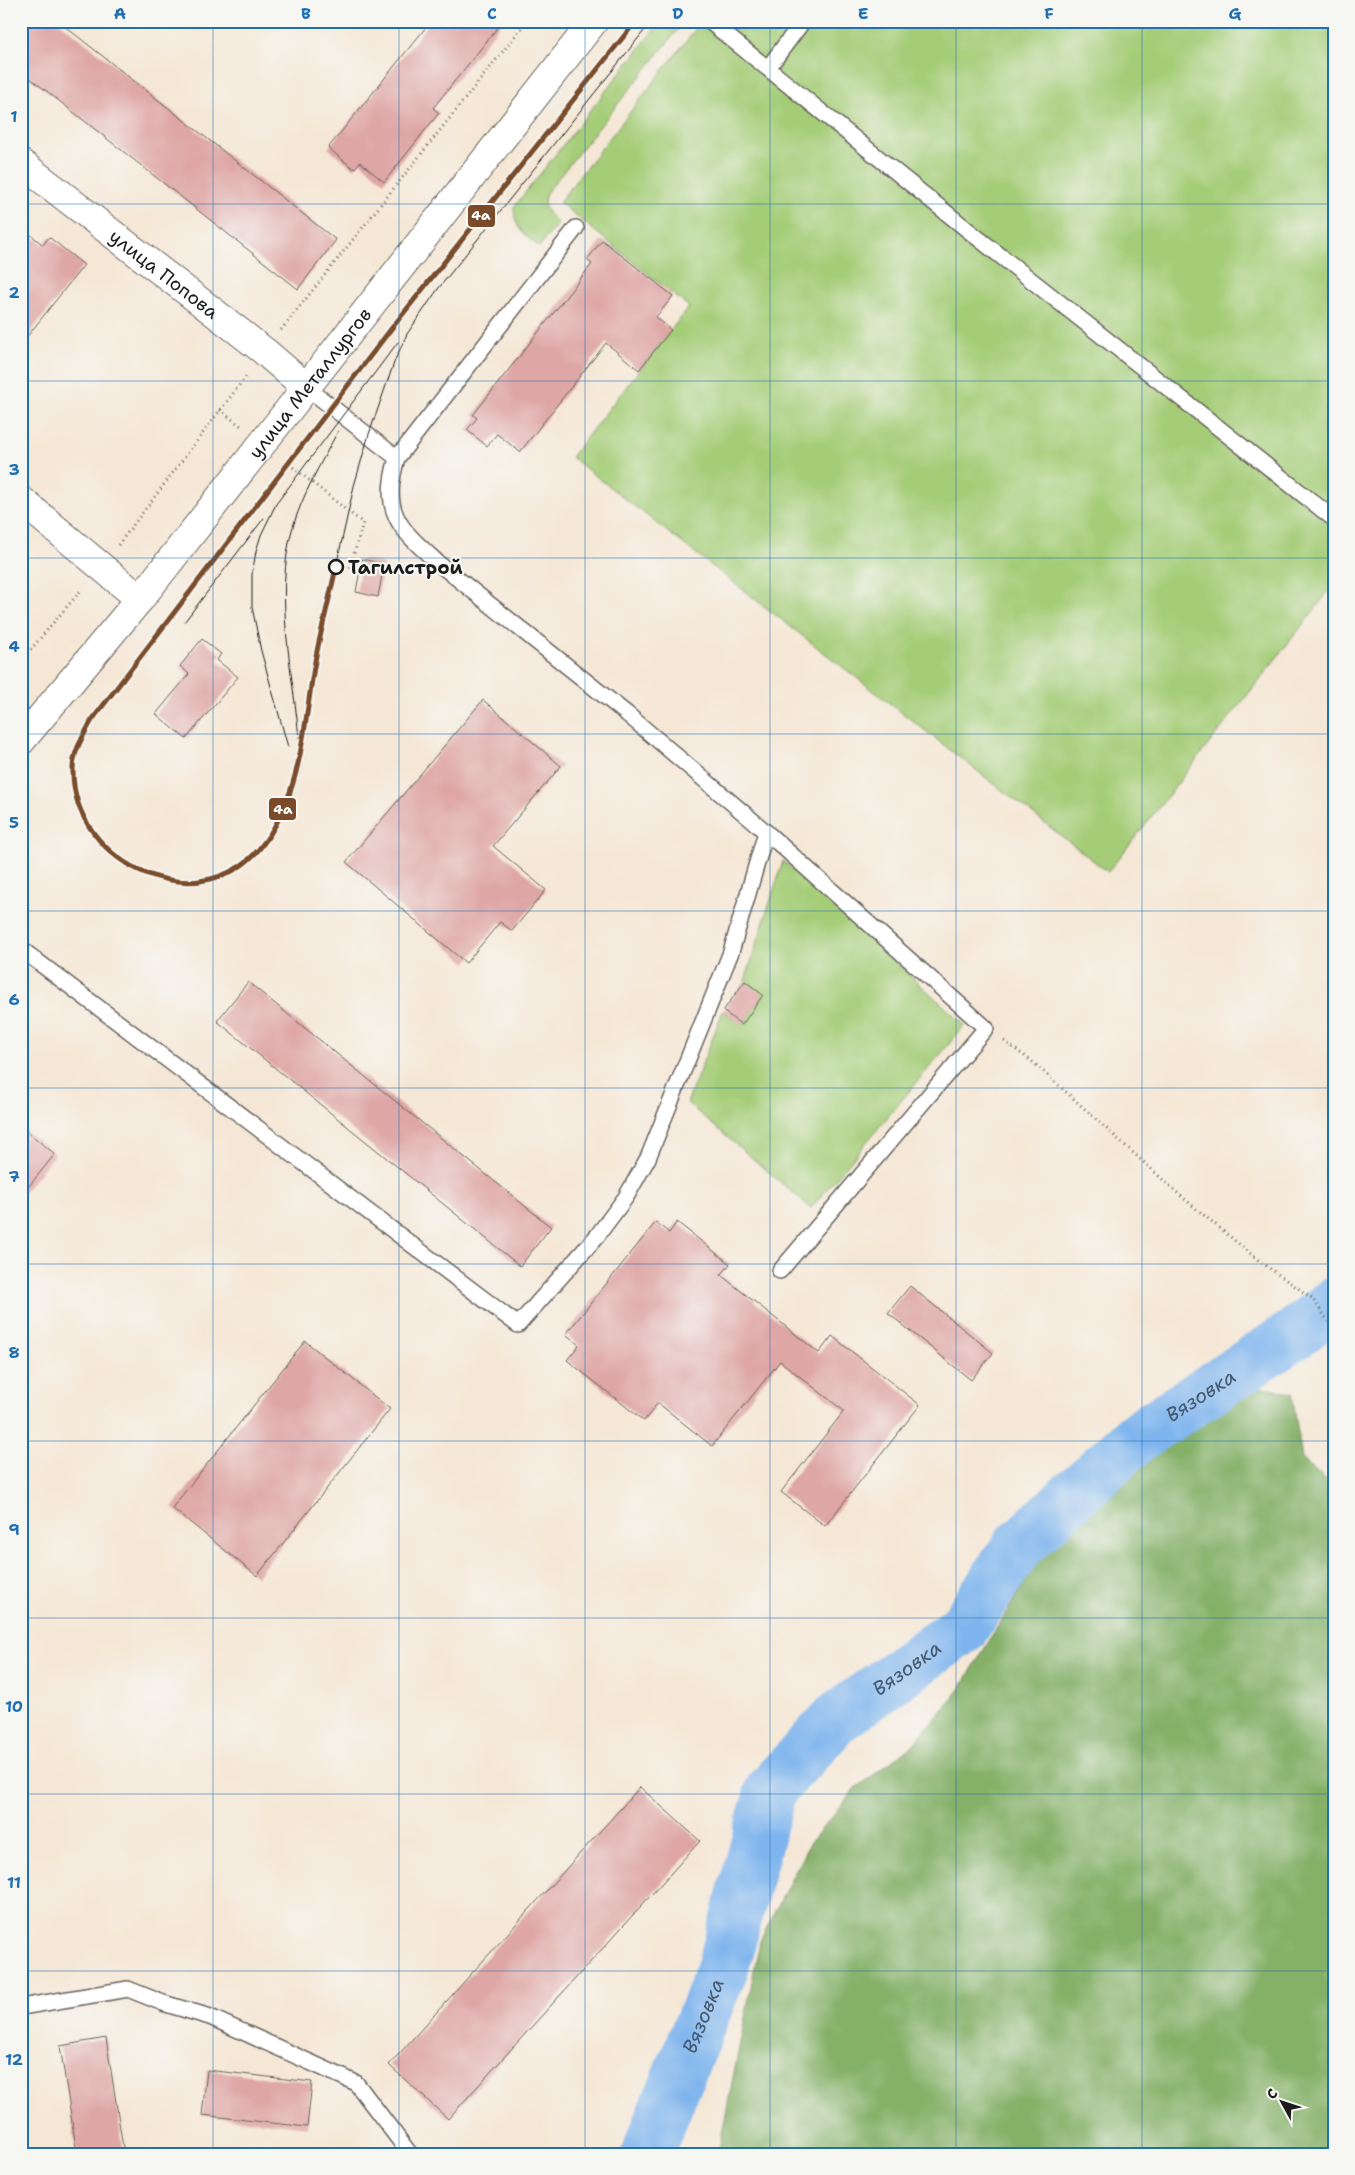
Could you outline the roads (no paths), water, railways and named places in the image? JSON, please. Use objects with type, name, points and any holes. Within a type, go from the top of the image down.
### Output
[{"type":"main road","name":"улица Металлургов","points":[[21,741],[140,600],[594,21]]},
{"type":"main road","name":"улица Попова","points":[[21,163],[264,351],[306,387]]},
{"type":"main road","points":[[21,500],[140,600]]},
{"type":"lane","points":[[709,21],[968,231],[1334,519]]},
{"type":"lane","points":[[768,68],[803,21]]},
{"type":"lane","points":[[576,228],[397,458],[391,478],[390,495],[391,506],[396,520],[418,546],[438,564],[627,714],[766,832],[986,1028],[780,1272]]},
{"type":"lane","points":[[306,387],[397,458]]},
{"type":"lane","points":[[21,949],[518,1326],[597,1236],[626,1197],[648,1158],[731,952],[766,832]]},
{"type":"lane","points":[[21,2006],[128,1989],[163,2003],[210,2017],[356,2083],[410,2154]]},
{"type":"waterway","name":"Вязовка","points":[[647,2154],[723,1967],[771,1789],[837,1718],[963,1628],[1018,1546],[1137,1437],[1295,1334],[1334,1303]]},
{"type":"tram line","points":[[336,567],[354,486],[369,434],[395,360],[407,334],[438,289],[652,21]]},
{"type":"tram line","points":[[288,747],[261,651],[252,607],[252,575],[256,551],[261,535],[276,504],[398,342]]},
{"type":"tram line","points":[[299,758],[299,738],[286,634],[285,581],[287,555],[292,530],[301,504],[338,431]]},
{"type":"tram line","points":[[185,621],[264,518]]},
{"type":"place","name":"Тагилстрой","points":[[336,567]]}]
